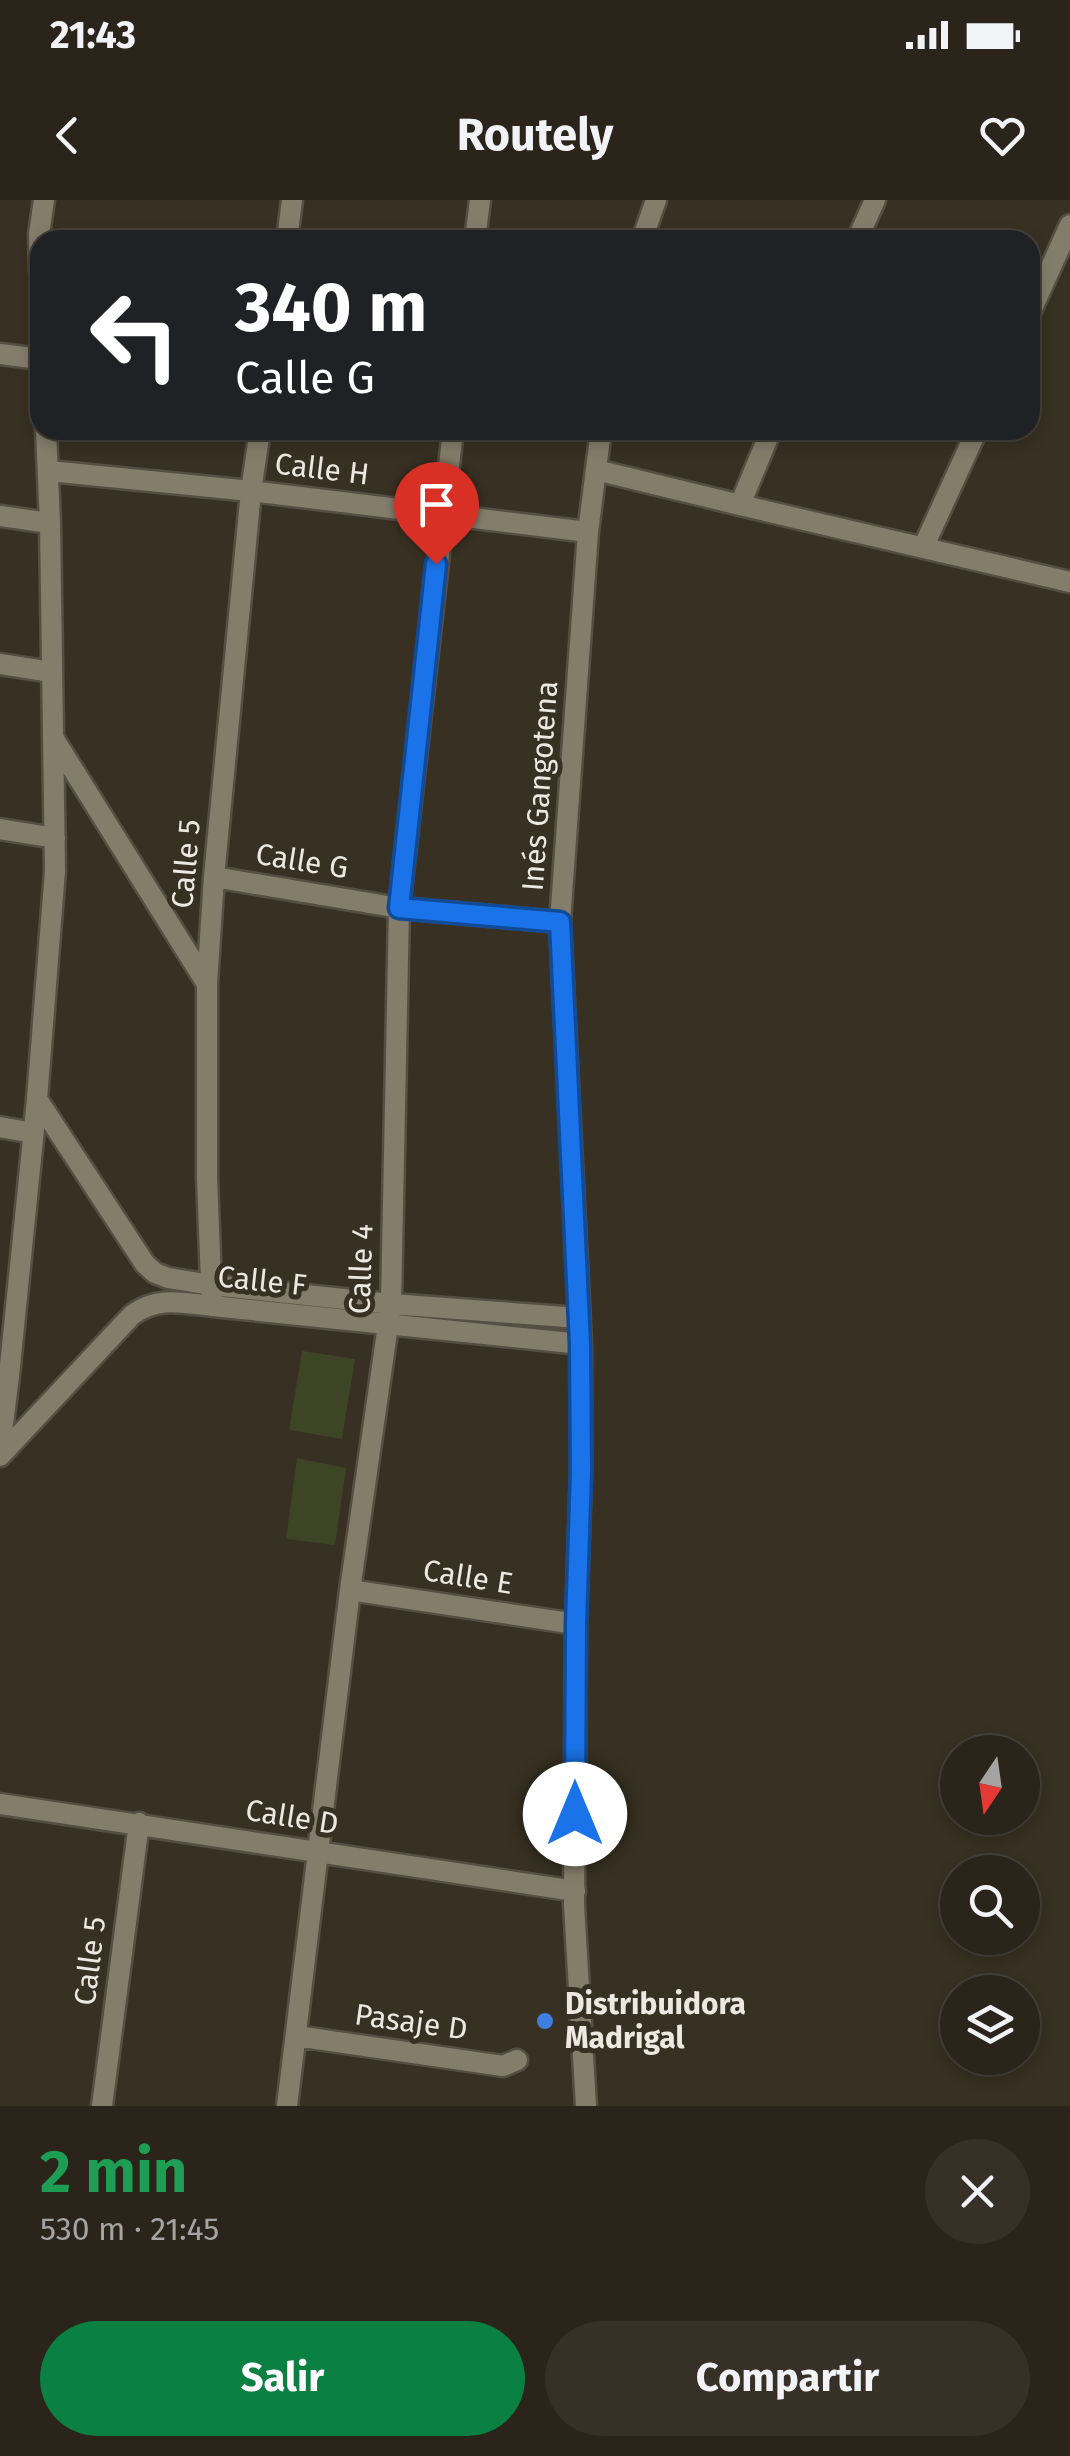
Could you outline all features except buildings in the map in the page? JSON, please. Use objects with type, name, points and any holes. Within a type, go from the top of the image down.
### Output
[{"type":"street","points":[[40,230],[44,200]]},
{"type":"street","points":[[288,230],[292,200]]},
{"type":"street","points":[[476,230],[480,200]]},
{"type":"street","points":[[646,230],[656,200]]},
{"type":"street","points":[[862,230],[875,200]]},
{"type":"street","points":[[1040,291],[1070,225]]},
{"type":"street","points":[[0,354],[30,358]]},
{"type":"street","points":[[0,1448],[34,1133],[55,872],[47,440]]},
{"type":"street","name":"Calle 5","points":[[212,1296],[207,1178],[207,984],[214,877],[259,440]]},
{"type":"street","name":"Calle 4","points":[[287,2106],[350,1590],[389,1326],[399,908],[452,440]]},
{"type":"street","name":"Inés Gangotena","points":[[586,2106],[575,1890],[580,1344],[560,922],[588,532],[600,440]]},
{"type":"street","points":[[740,505],[768,440]]},
{"type":"street","points":[[923,548],[972,440]]},
{"type":"street","points":[[596,470],[1070,582]]},
{"type":"street","name":"Calle H","points":[[49,471],[588,532]]},
{"type":"street","points":[[0,516],[50,523]]},
{"type":"street","points":[[0,664],[51,672]]},
{"type":"street","points":[[54,738],[207,984]]},
{"type":"street","points":[[0,829],[55,838]]},
{"type":"street","name":"Calle G","points":[[214,877],[399,908],[560,922]]},
{"type":"street","name":"Calle F","points":[[37,1099],[145,1264],[155,1273],[212,1296],[389,1326],[580,1344]]},
{"type":"street","points":[[0,1127],[34,1133]]},
{"type":"street","name":"Calle F","points":[[0,1456],[132,1316],[157,1302],[212,1296],[579,1318]]},
{"type":"street","name":"Calle E","points":[[350,1590],[576,1624]]},
{"type":"street","name":"Calle D","points":[[0,1804],[575,1890]]},
{"type":"street","name":"Calle 5","points":[[102,2106],[138,1823]]},
{"type":"street","name":"Pasaje D","points":[[296,2036],[502,2066],[517,2060]]},
{"type":"green space","points":[[302,1351],[355,1359],[342,1439],[289,1430]]},
{"type":"green space","points":[[297,1458],[346,1468],[335,1545],[286,1539]]},
{"type":"place","name":"Distribuidora Madrigal","points":[[545,2021]]},
{"type":"route","points":[[436,564],[399,908],[560,922],[580,1344],[575,1814]]}]
